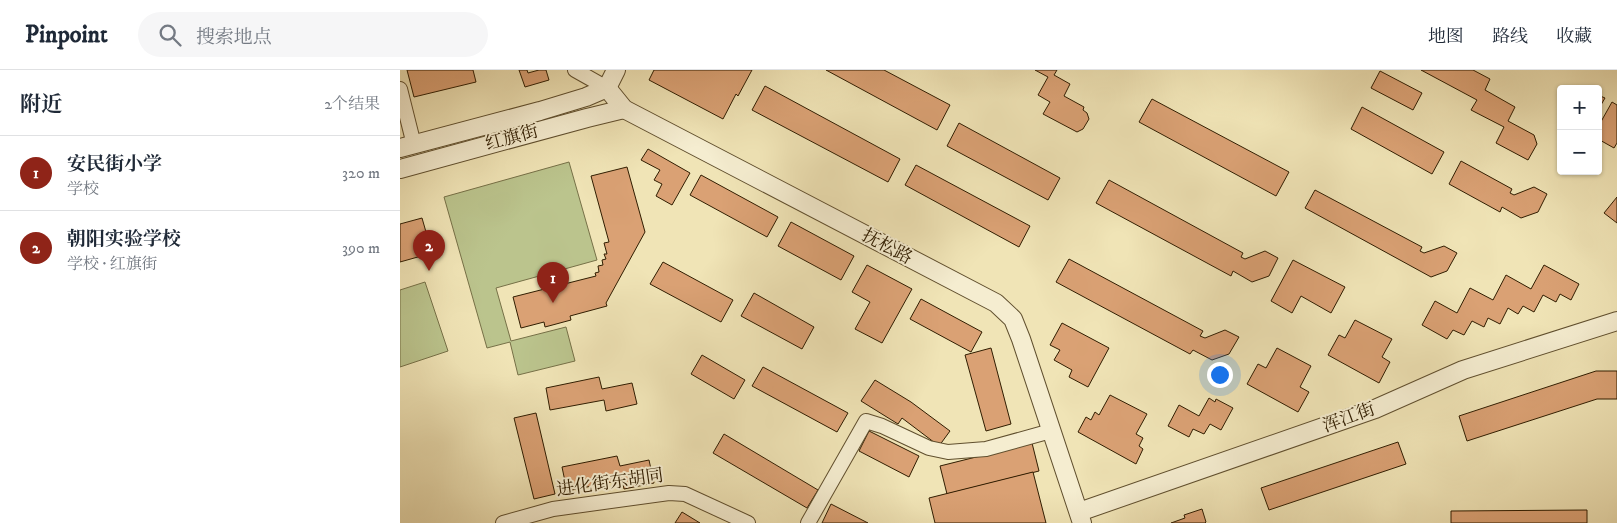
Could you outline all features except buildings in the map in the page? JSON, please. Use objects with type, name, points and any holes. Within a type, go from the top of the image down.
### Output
[{"type":"street","name":"抚松路","points":[[575,70],[607,88],[624,110],[996,303],[1013,320],[1080,518]]},
{"type":"street","points":[[607,88],[616,70]]},
{"type":"street","name":"红旗街","points":[[407,147],[540,111],[586,97],[607,88]]},
{"type":"street","points":[[400,89],[407,147]]},
{"type":"street","name":"红旗街","points":[[400,169],[587,118],[624,110]]},
{"type":"street","name":"浑江街","points":[[1080,518],[1375,409],[1463,370],[1617,321]]},
{"type":"street","points":[[808,523],[866,421],[882,426],[929,448],[948,452],[986,449],[1052,431]]},
{"type":"street","name":"进化街东胡同","points":[[503,523],[552,509],[669,493],[685,494],[748,523]]},
{"type":"green space","points":[[569,162],[597,260],[496,288],[511,341],[566,327],[575,361],[518,375],[510,342],[487,348],[444,197]]},
{"type":"green space","points":[[425,282],[448,351],[400,367],[400,290]]},
{"type":"place","name":"朝阳实验学校","points":[[429,271]]},
{"type":"place","name":"安民街小学","points":[[553,303]]}]
